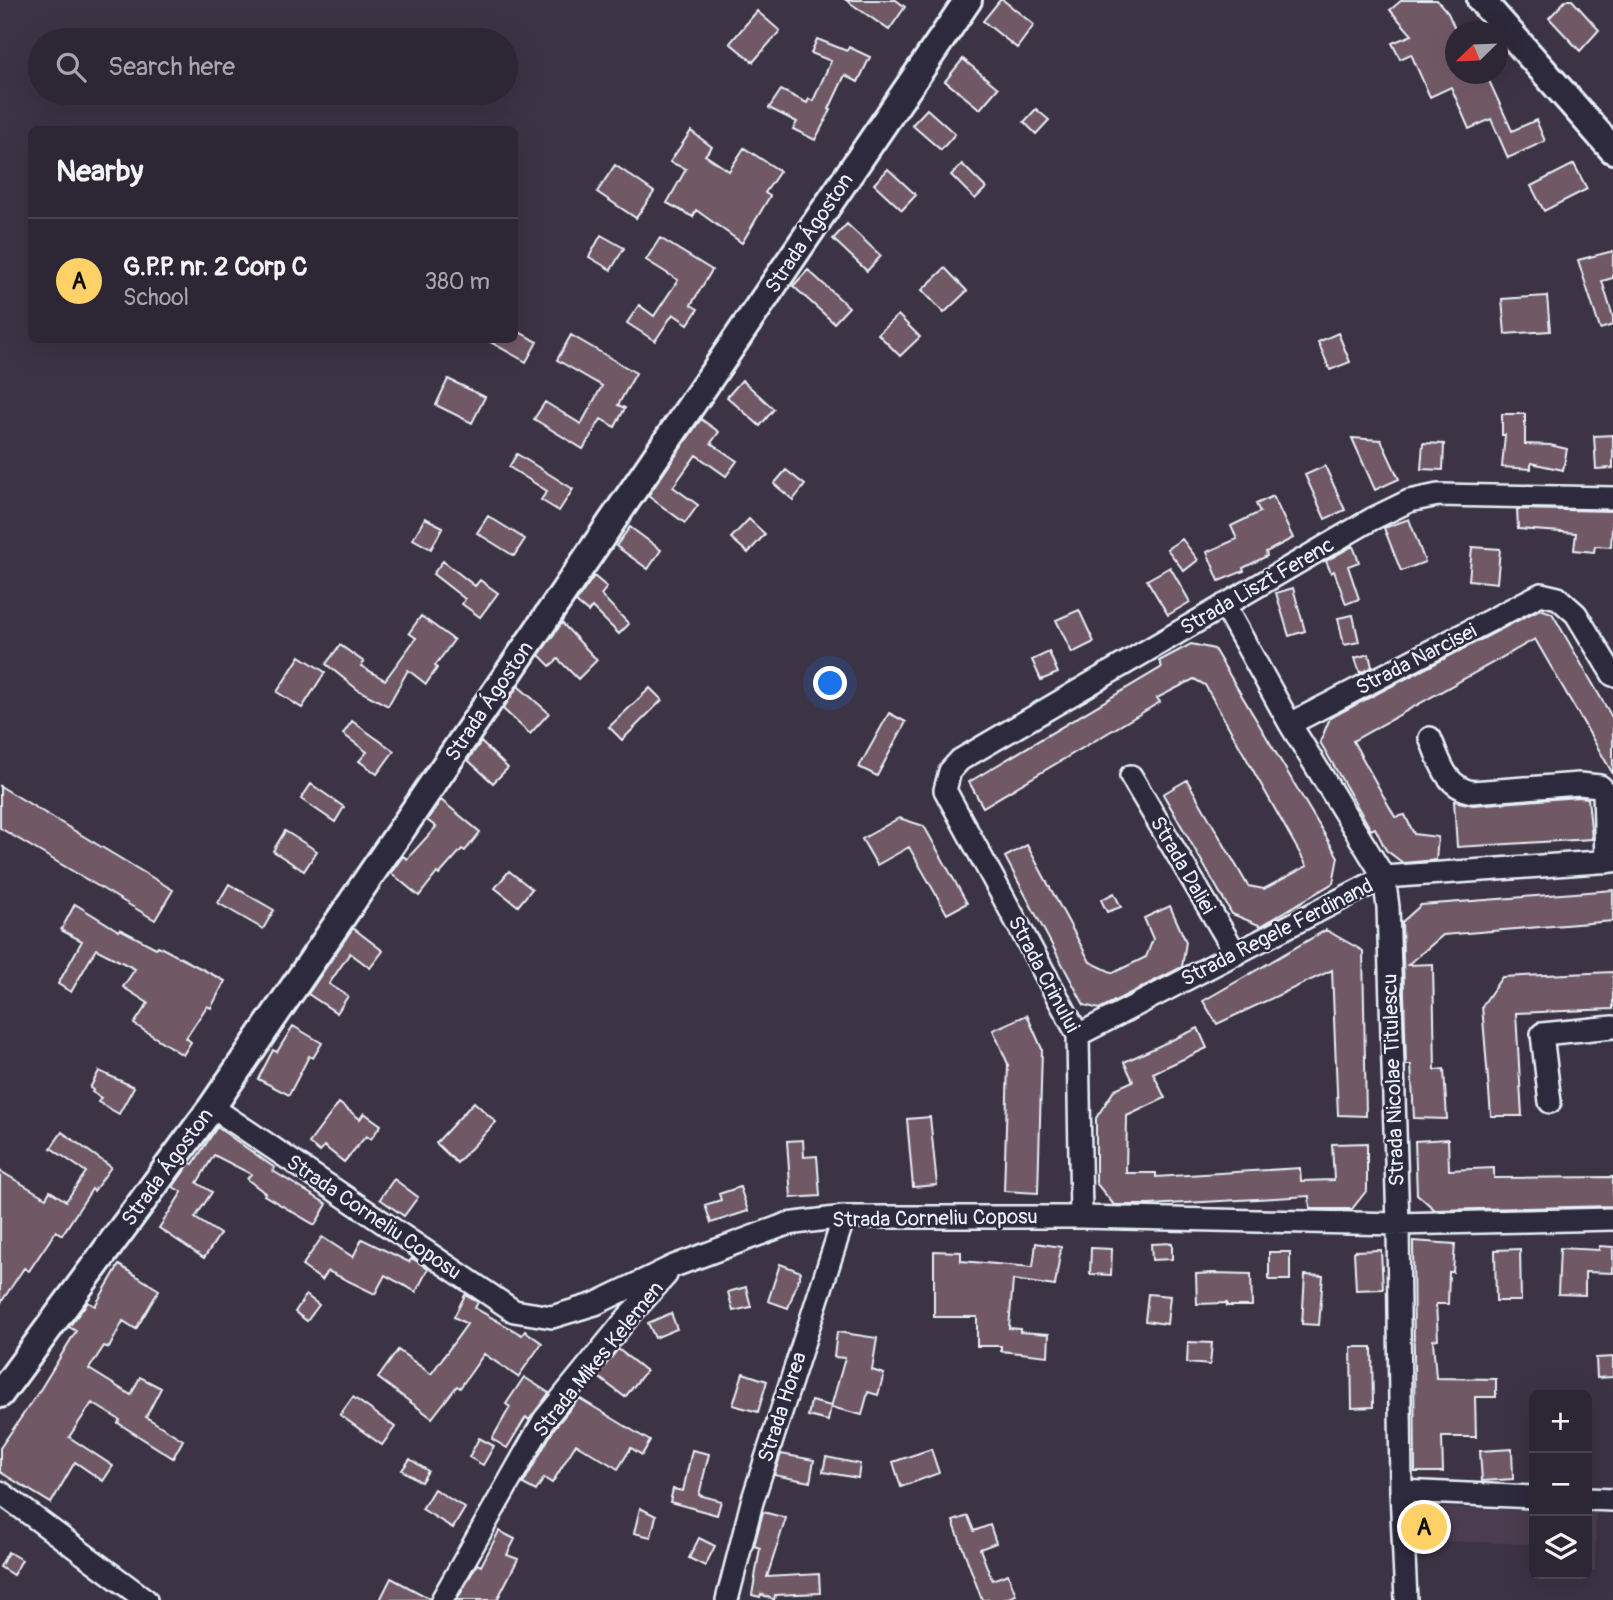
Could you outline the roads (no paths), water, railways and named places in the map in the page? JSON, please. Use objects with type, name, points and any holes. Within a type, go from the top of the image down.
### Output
[{"type":"main road","name":"Strada Ágoston","points":[[0,1394],[212,1107],[968,0]]},
{"type":"main road","points":[[1481,0],[1613,150]]},
{"type":"street","name":"Strada Liszt Ferenc","points":[[945,790],[950,771],[960,760],[1372,519],[1409,501],[1438,495],[1613,498]]},
{"type":"street","name":"Strada Narcisei","points":[[1290,724],[1541,594],[1558,598],[1576,614],[1613,675]]},
{"type":"street","name":"Strada Nicolae Titulescu","points":[[1224,605],[1290,724],[1384,877],[1388,907],[1398,1224],[1401,1491],[1406,1600]]},
{"type":"street","points":[[1430,737],[1450,782],[1461,790],[1472,792],[1579,784],[1600,786],[1604,790],[1609,862]]},
{"type":"street","name":"Strada Daliei","points":[[1131,776],[1236,954]]},
{"type":"street","name":"Strada Crinului","points":[[945,790],[1078,1035],[1080,1217]]},
{"type":"street","name":"Strada Regele Ferdinand","points":[[1078,1035],[1384,877],[1609,862]]},
{"type":"street","points":[[1550,1102],[1542,1034],[1613,1027]]},
{"type":"street","name":"Strada Corneliu Coposu","points":[[212,1107],[514,1311],[552,1317],[595,1304],[674,1266],[787,1224],[844,1217],[1080,1217],[1398,1224],[1613,1219]]},
{"type":"street","name":"Strada Horea","points":[[727,1600],[752,1502],[844,1217]]},
{"type":"street","name":"Strada Mikes Kelemen","points":[[442,1600],[544,1420],[628,1317],[674,1266]]},
{"type":"street","points":[[1401,1491],[1529,1497]]},
{"type":"street","points":[[0,1492],[146,1600]]},
{"type":"street","points":[[1592,1499],[1613,1500]]},
{"type":"place","name":"G.P.P. nr. 2 Corp C","points":[[1424,1527]]}]
